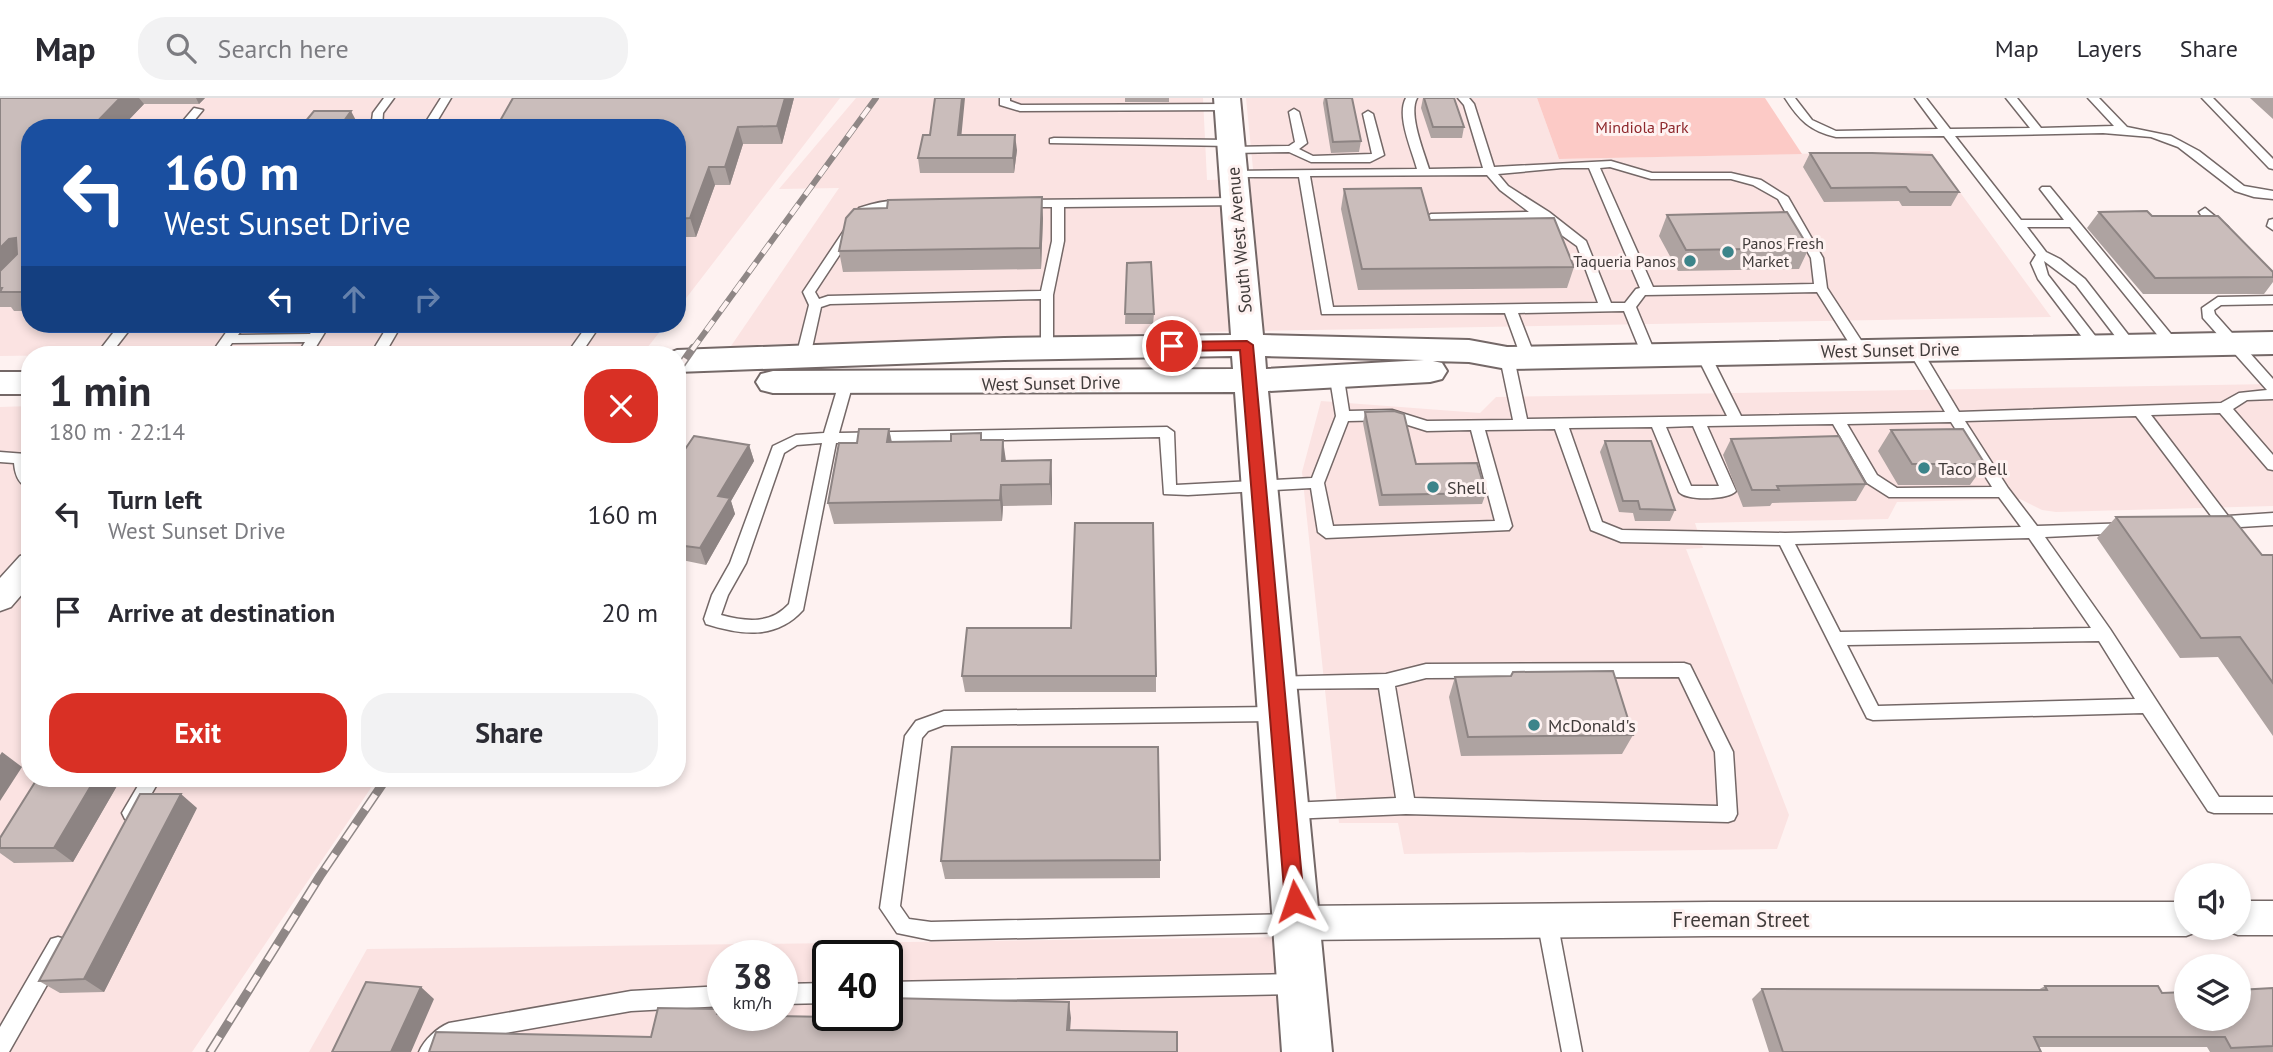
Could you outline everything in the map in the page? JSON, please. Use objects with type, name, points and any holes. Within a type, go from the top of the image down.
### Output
[{"type":"main road","name":"South West Avenue","points":[[1227,102],[1307,1052]]},
{"type":"main road","name":"West Sunset Drive","points":[[686,380],[846,383],[1469,351],[1518,357],[2273,343]]},
{"type":"main road","name":"West Sunset Drive","points":[[686,361],[1048,348],[1248,363],[1337,379],[1475,368],[1518,357]]},
{"type":"main road","points":[[0,383],[21,383]]},
{"type":"street","points":[[0,599],[18,569]]},
{"type":"street","points":[[2251,918],[2273,918]]},
{"type":"street","name":"Freeman Street","points":[[1297,923],[2174,919]]},
{"type":"lane","points":[[377,119],[378,113],[389,98]]},
{"type":"lane","points":[[433,119],[446,98]]},
{"type":"lane","points":[[1005,98],[1004,103],[1020,108],[1227,102]]},
{"type":"lane","points":[[1412,98],[1409,102],[1410,124],[1424,172]]},
{"type":"lane","points":[[1790,98],[1807,123],[1818,130],[1836,134],[2123,129],[2166,138],[2186,146],[2238,189],[2273,195]]},
{"type":"lane","points":[[1920,98],[2042,255],[2060,262],[2075,275],[2130,346]]},
{"type":"lane","points":[[2011,98],[2038,131]]},
{"type":"lane","points":[[2093,98],[2123,129]]},
{"type":"lane","points":[[2207,98],[2273,166]]},
{"type":"lane","points":[[1466,101],[1489,170],[1504,188],[1583,244],[1606,307]]},
{"type":"lane","points":[[190,119],[198,110]]},
{"type":"lane","points":[[1008,205],[1058,204],[1233,167],[1291,149],[1301,143],[1294,113]]},
{"type":"lane","points":[[1291,149],[1311,159],[1370,159],[1378,155],[1368,114]]},
{"type":"lane","points":[[1054,141],[1184,140],[1233,167],[1304,173],[1489,170],[1593,164],[1616,165],[1659,177],[1740,177],[1765,185],[1782,197],[1817,258],[1821,288],[1861,351]]},
{"type":"lane","points":[[1593,164],[1648,291]]},
{"type":"lane","points":[[1304,173],[1327,311],[1629,307]]},
{"type":"lane","points":[[2046,189],[2173,345]]},
{"type":"lane","points":[[1048,348],[1047,295],[1058,241],[1058,204]]},
{"type":"lane","points":[[803,357],[816,305],[809,292],[851,225],[863,211],[876,206],[916,205]]},
{"type":"lane","points":[[2205,212],[2234,240]]},
{"type":"lane","points":[[1431,218],[1545,215]]},
{"type":"lane","points":[[2017,224],[2073,223]]},
{"type":"lane","points":[[2042,255],[2037,263],[2042,275],[2095,346]]},
{"type":"lane","points":[[1629,307],[1641,292],[1648,291],[1821,288]]},
{"type":"lane","points":[[816,305],[828,300],[1047,295]]},
{"type":"lane","points":[[2273,300],[2218,301],[2208,308],[2208,315],[2273,388]]},
{"type":"lane","points":[[1629,307],[1649,355]]},
{"type":"lane","points":[[1510,309],[1518,357],[1521,425]]},
{"type":"lane","points":[[223,346],[232,333]]},
{"type":"lane","points":[[310,346],[318,333]]},
{"type":"lane","points":[[228,339],[315,338]]},
{"type":"lane","points":[[1915,350],[2003,492],[2104,634],[2214,806],[2273,805]]},
{"type":"lane","points":[[1703,354],[1737,421]]},
{"type":"lane","points":[[1337,379],[1343,416],[1317,483],[1326,532],[1504,526],[1477,426]]},
{"type":"lane","points":[[846,383],[830,438],[797,606],[789,618],[775,625],[735,627],[712,619],[720,595],[738,563],[778,450],[784,443],[796,440],[830,438],[1167,432],[1169,490],[1219,490],[1258,483],[1317,483]]},
{"type":"lane","points":[[1343,416],[1392,415],[1427,426],[1955,417],[2224,408],[2244,396],[2273,394]]},
{"type":"lane","points":[[2224,408],[2273,465]]},
{"type":"lane","points":[[2140,411],[2224,522]]},
{"type":"lane","points":[[1837,419],[1872,479],[1894,493],[2003,492]]},
{"type":"lane","points":[[1657,422],[1686,492],[1729,491],[1699,422]]},
{"type":"lane","points":[[1560,424],[1596,526],[1621,536],[1785,539],[2142,526]]},
{"type":"lane","points":[[0,457],[21,458]]},
{"type":"lane","points":[[2197,523],[2273,519]]},
{"type":"lane","points":[[1785,539],[1873,713],[2148,706]]},
{"type":"lane","points":[[1835,639],[2104,634]]},
{"type":"lane","points":[[1287,811],[1406,806],[1728,814],[1724,752],[1684,670],[1426,671],[1386,681],[1276,698],[944,719],[922,726],[914,736],[890,908],[904,927],[931,931],[1297,923]]},
{"type":"lane","points":[[1386,681],[1406,806]]},
{"type":"lane","points":[[125,826],[147,787]]},
{"type":"lane","points":[[1547,920],[1572,1052]]},
{"type":"lane","points":[[0,1047],[66,931]]},
{"type":"lane","points":[[903,992],[1301,984]]},
{"type":"lane","points":[[429,1052],[449,1033],[631,1001],[707,997]]},
{"type":"shaded area","points":[[0,98],[840,98],[686,298],[686,119],[21,119],[21,333],[659,333],[649,346],[21,346],[21,356],[0,356]]},
{"type":"shaded area","points":[[856,98],[1203,98],[1207,180],[1254,179],[1246,98],[1537,98],[1559,159],[1930,151],[2051,317],[1197,332],[731,346],[839,188],[779,189]]},
{"type":"shaded area","points":[[2273,384],[2273,506],[2056,512],[2042,510],[2020,499],[1897,502],[1888,519],[1695,523],[1703,548],[1686,549],[1789,815],[1777,849],[1404,854],[1398,823],[1339,823],[1302,472],[1321,401],[1480,413],[1496,397]]},
{"type":"shaded area","points":[[21,406],[21,561],[13,561],[0,577],[0,407]]},
{"type":"shaded area","points":[[21,580],[21,787],[372,787],[192,1052],[0,1052],[0,604]]},
{"type":"shaded area","points":[[1292,937],[1303,1052],[309,1052],[367,949],[707,945],[707,1031],[798,1031],[798,943],[812,943],[812,1031],[903,1031],[903,942]]},
{"type":"green space","name":"Mindiola Park","points":[[1537,98],[1765,98],[1802,154],[1559,159]]},
{"type":"building","points":[[0,98],[120,98],[100,119],[21,119],[21,292],[0,292],[0,271],[17,254],[16,238],[9,239],[0,248]]},
{"type":"building","points":[[513,98],[785,98],[777,126],[738,127],[725,167],[709,167],[690,218],[686,218],[686,119],[501,119]]},
{"type":"building","points":[[935,98],[962,98],[958,135],[1015,135],[1013,158],[918,158],[923,135],[930,135]]},
{"type":"building","points":[[1326,98],[1352,98],[1361,141],[1333,142]]},
{"type":"building","points":[[1424,98],[1454,98],[1464,127],[1433,127]]},
{"type":"building","points":[[314,111],[351,111],[345,119],[307,119]]},
{"type":"building","points":[[1810,153],[1932,155],[1959,192],[1910,192],[1906,187],[1831,188]]},
{"type":"building","points":[[1421,188],[1430,220],[1554,218],[1574,267],[1362,269],[1344,189]]},
{"type":"building","points":[[1042,197],[1040,248],[839,251],[846,218],[854,209],[887,208],[888,200]]},
{"type":"building","points":[[2147,211],[2152,216],[2218,216],[2273,272],[2273,277],[2155,278],[2099,212]]},
{"type":"building","points":[[1787,212],[1809,248],[1686,250],[1667,215]]},
{"type":"building","points":[[1151,262],[1154,314],[1125,314],[1127,263]]},
{"type":"building","points":[[1394,411],[1404,414],[1416,464],[1477,463],[1486,493],[1382,495],[1365,412]]},
{"type":"building","points":[[859,429],[889,429],[887,442],[951,441],[951,434],[981,433],[981,440],[1003,440],[1002,461],[1051,460],[1050,484],[1001,485],[1000,500],[828,503],[839,443],[857,443]]},
{"type":"building","points":[[1963,429],[1985,464],[1912,464],[1891,430]]},
{"type":"building","points":[[694,436],[749,445],[718,496],[730,498],[700,548],[686,546],[686,448]]},
{"type":"building","points":[[1839,436],[1866,484],[1777,486],[1779,490],[1752,490],[1731,439]]},
{"type":"building","points":[[1605,441],[1651,441],[1675,510],[1640,509],[1638,501],[1623,501]]},
{"type":"building","points":[[2231,516],[2262,555],[2273,555],[2273,683],[2240,637],[2201,638],[2116,517]]},
{"type":"building","points":[[1075,523],[1153,523],[1156,676],[962,676],[967,628],[1071,628]]},
{"type":"building","name":"McDonald's","points":[[1613,671],[1633,735],[1468,737],[1455,677],[1511,676],[1513,672]]},
{"type":"building","points":[[952,747],[1158,747],[1160,860],[941,861]]},
{"type":"building","points":[[32,787],[90,787],[54,848],[0,848],[0,838]]},
{"type":"building","points":[[140,794],[181,794],[84,979],[39,981]]},
{"type":"building","points":[[366,982],[421,987],[391,1052],[332,1052]]},
{"type":"building","points":[[2045,986],[2158,986],[2162,993],[2174,992],[2174,1031],[2251,1031],[2251,989],[2273,988],[2273,1046],[2231,1048],[2225,1037],[2034,1037],[2041,1052],[1783,1052],[1762,989],[2047,990]]},
{"type":"building","points":[[903,998],[1069,1002],[1067,1030],[1177,1032],[1177,1052],[429,1052],[436,1032],[651,1037],[658,1008],[707,1009],[707,1031],[798,1031],[798,1016],[812,1017],[812,1031],[903,1031]]},
{"type":"railway","points":[[692,350],[876,98]]},
{"type":"railway","points":[[686,358],[693,348]]},
{"type":"railway","points":[[210,1052],[320,876],[381,787]]},
{"type":"place","name":"Panos Fresh Market","points":[[1728,252]]},
{"type":"place","name":"Taqueria Panos","points":[[1690,261]]},
{"type":"place","name":"Taco Bell","points":[[1924,468]]},
{"type":"place","name":"Shell","points":[[1433,487]]},
{"type":"place","name":"McDonald's","points":[[1534,725]]},
{"type":"route","points":[[1172,346],[1247,345],[1295,901]]}]
